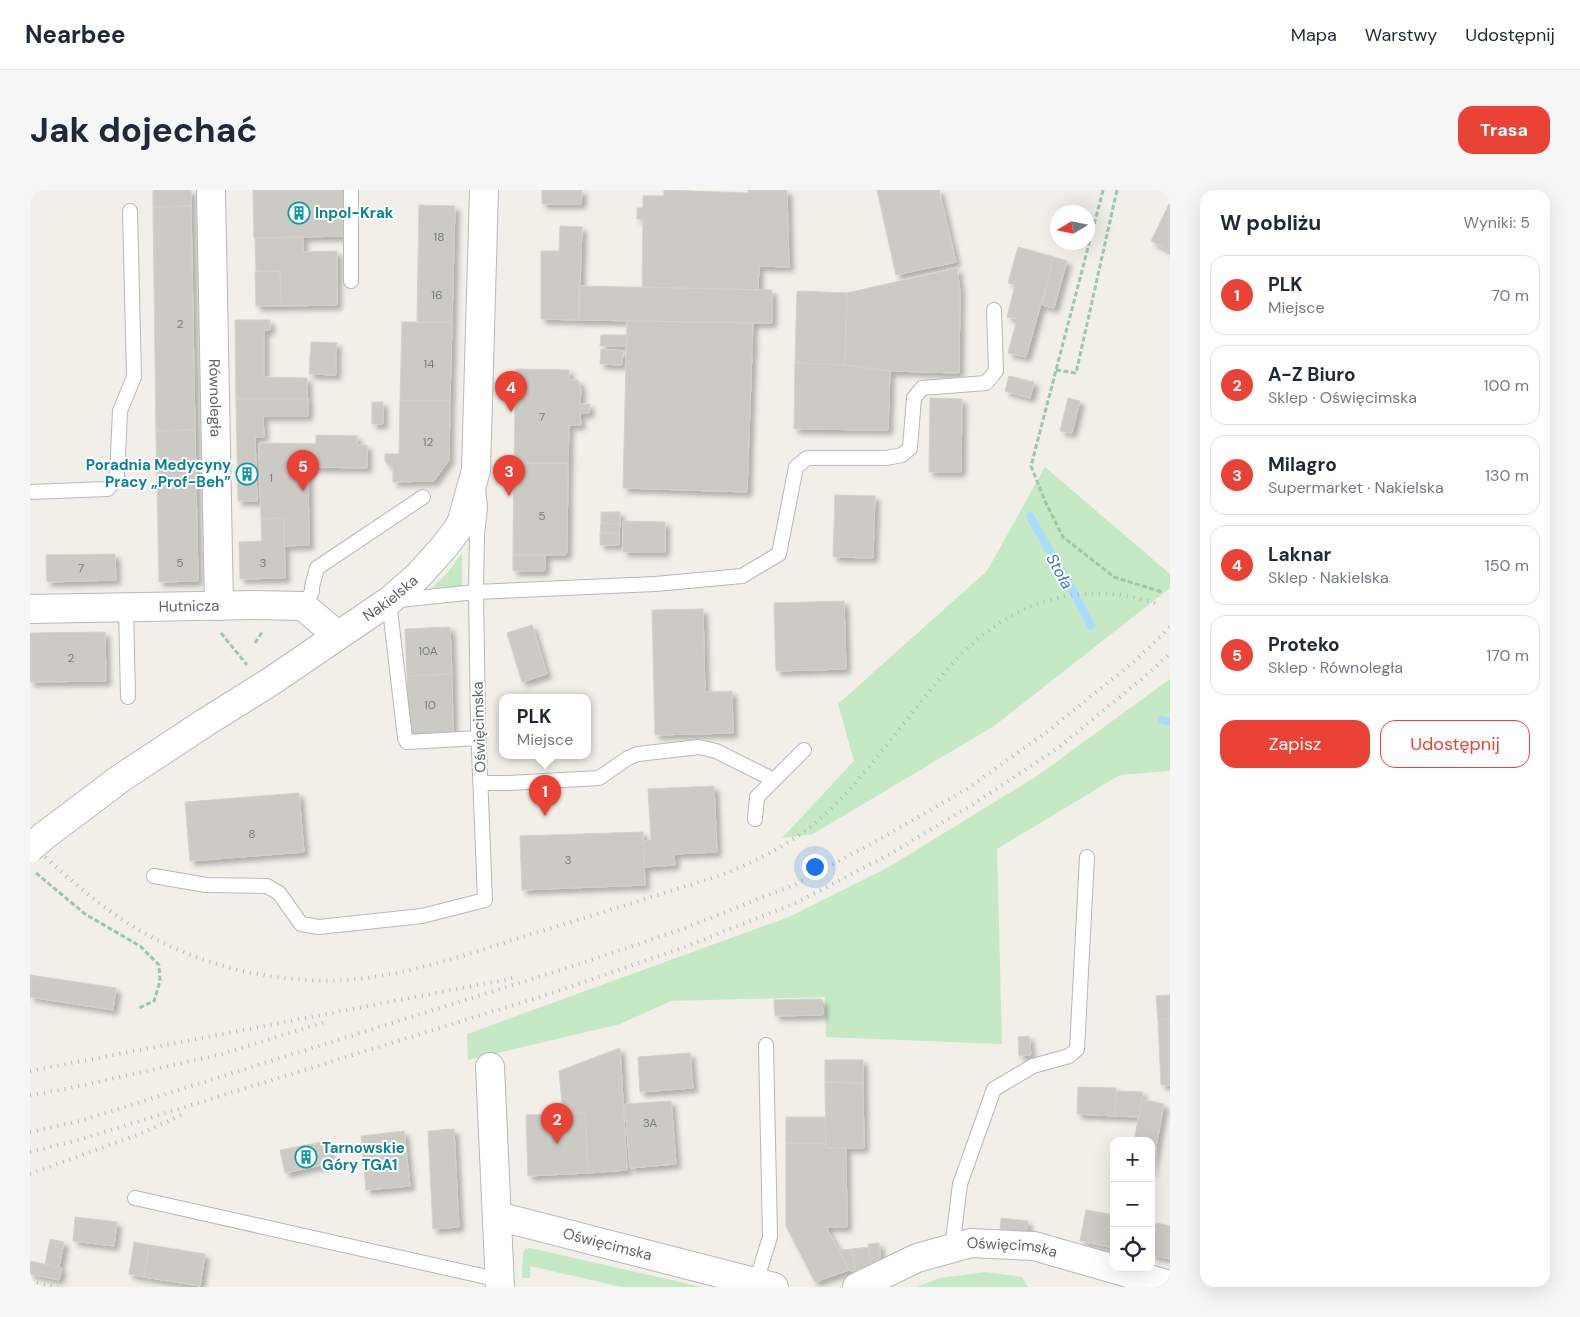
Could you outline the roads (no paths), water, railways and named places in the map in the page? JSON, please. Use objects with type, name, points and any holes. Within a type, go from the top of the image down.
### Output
[{"type":"street","name":"Równoległa","points":[[211,190],[219,619]]},
{"type":"street","name":"Nakielska","points":[[30,848],[121,778],[270,682],[388,601],[418,576],[444,548],[457,530],[462,521],[476,470],[484,190]]},
{"type":"street","name":"Hutnicza","points":[[30,610],[126,608],[219,619],[254,605],[303,606]]},
{"type":"street","points":[[303,606],[337,635]]},
{"type":"street","points":[[490,1068],[500,1284]]},
{"type":"street","name":"Oświęcimska","points":[[497,1216],[765,1285]]},
{"type":"street","name":"Oświęcimska","points":[[857,1287],[917,1258],[971,1243],[1034,1246],[1170,1285]]},
{"type":"lane","points":[[351,190],[351,281]]},
{"type":"lane","points":[[30,492],[108,488],[117,477],[120,411],[134,377],[130,211]]},
{"type":"lane","points":[[479,738],[407,742],[388,601],[476,592],[656,584],[742,576],[779,554],[796,467],[807,458],[886,458],[902,455],[910,448],[914,398],[922,388],[986,382],[996,372],[994,310]]},
{"type":"lane","name":"Oświęcimska","points":[[476,470],[480,507],[477,536],[476,592],[481,784],[599,778],[628,758],[638,754],[699,747],[716,751],[774,780]]},
{"type":"lane","points":[[303,606],[312,592],[317,568],[423,497]]},
{"type":"lane","points":[[126,608],[128,697]]},
{"type":"lane","points":[[755,819],[757,797],[804,750]]},
{"type":"lane","points":[[154,876],[206,885],[267,886],[279,893],[301,924],[319,926],[422,916],[486,900],[481,784]]},
{"type":"lane","points":[[952,1248],[960,1184],[994,1089],[1033,1066],[1069,1056],[1077,1049],[1087,857]]},
{"type":"lane","points":[[765,1285],[770,1237],[766,1045]]},
{"type":"lane","points":[[135,1198],[500,1284]]},
{"type":"waterway","name":"Stoła","points":[[1030,516],[1091,626]]},
{"type":"waterway","name":"Stoła","points":[[1162,720],[1170,722]]},
{"type":"railway","points":[[30,843],[71,880],[130,925],[169,946],[193,956],[243,971],[294,979],[346,980],[391,974],[479,951],[721,875],[750,863],[792,840],[830,810],[867,769],[958,658],[991,629],[1012,615],[1058,598],[1082,594],[1132,597],[1158,604]]},
{"type":"railway","points":[[30,1132],[80,1121],[570,967],[683,929],[796,884],[967,789],[1048,731],[1136,660],[1170,627]]},
{"type":"railway","points":[[30,1152],[82,1139],[549,994],[685,947],[798,902],[890,854],[975,803],[1058,748],[1150,672],[1170,653]]},
{"type":"railway","points":[[30,1071],[514,978]]},
{"type":"railway","points":[[30,1095],[66,1089],[222,1054],[328,1021]]},
{"type":"railway","points":[[30,1174],[137,1135],[186,1113]]},
{"type":"railway","points":[[30,1282],[58,1287]]},
{"type":"place","name":"Inpol-Krak","points":[[299,213]]},
{"type":"place","name":"Laknar","points":[[511,412]]},
{"type":"place","name":"Poradnia Medycyny Pracy „Prof-Beh”","points":[[247,474]]},
{"type":"place","name":"Proteko","points":[[303,491]]},
{"type":"place","name":"Milagro","points":[[509,496]]},
{"type":"place","name":"PLK","points":[[545,816]]},
{"type":"place","name":"A-Z Biuro","points":[[557,1144]]},
{"type":"place","name":"Tarnowskie Góry TGA1","points":[[306,1157]]}]
